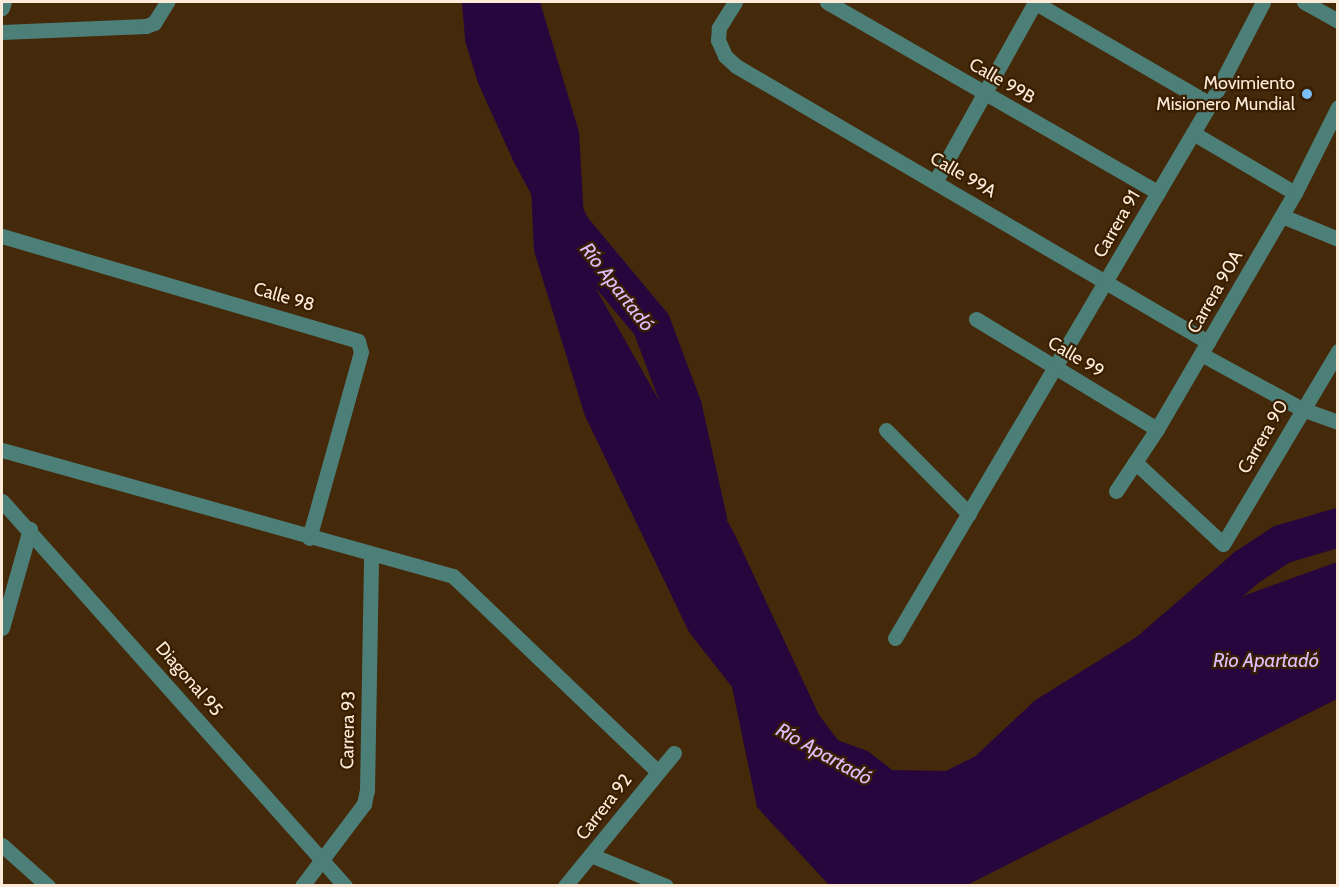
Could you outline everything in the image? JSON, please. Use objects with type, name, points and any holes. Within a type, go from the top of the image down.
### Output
[{"type":"street","points":[[2,8],[4,2]]},
{"type":"street","points":[[2,32],[146,26],[154,23],[167,2]]},
{"type":"street","name":"Calle 99A","points":[[735,2],[719,28],[720,49],[736,66],[1106,281],[1205,348],[1302,409],[1338,422]]},
{"type":"street","name":"Calle 99B","points":[[827,2],[1158,192]]},
{"type":"street","points":[[935,182],[1034,2],[1210,104]]},
{"type":"street","name":"Carrera 91","points":[[895,638],[1210,104],[1263,2]]},
{"type":"street","points":[[1304,2],[1338,21]]},
{"type":"street","name":"Carrera 90A","points":[[1116,491],[1157,429],[1296,193],[1338,107]]},
{"type":"street","points":[[1193,133],[1296,193]]},
{"type":"street","points":[[1282,216],[1338,239]]},
{"type":"street","name":"Calle 98","points":[[2,236],[358,341],[362,352],[309,538]]},
{"type":"street","name":"Calle 99","points":[[976,319],[1157,429]]},
{"type":"street","name":"Carrera 90","points":[[1135,462],[1223,544],[1338,351]]},
{"type":"street","points":[[886,430],[969,514]]},
{"type":"street","points":[[2,450],[309,538],[453,576],[657,771]]},
{"type":"street","name":"Diagonal 95","points":[[2,501],[30,529],[345,885]]},
{"type":"street","points":[[2,628],[30,529]]},
{"type":"street","name":"Carrera 93","points":[[302,885],[364,804],[367,790],[371,554]]},
{"type":"street","name":"Carrera 92","points":[[565,885],[674,753]]},
{"type":"street","points":[[2,845],[48,885]]},
{"type":"street","points":[[591,855],[666,885]]},
{"type":"water","name":"Rio Apartadó","points":[[468,2],[540,2],[579,132],[587,273],[734,533],[819,715],[859,768],[885,789],[915,789],[986,772],[1117,672],[1246,595],[1337,562],[1337,699],[967,885],[829,885],[757,807],[732,687],[689,632],[585,416],[534,251],[527,101]]},
{"type":"waterway","name":"Río Apartadó","points":[[481,2],[484,37],[496,76],[531,153],[571,228],[651,324],[682,407],[707,519]]},
{"type":"waterway","name":"Río Apartadó","points":[[809,750],[858,768],[885,789],[950,790],[986,772],[1047,715],[1148,652],[1246,567],[1281,544],[1338,527]]},
{"type":"place","name":"Movimiento Misionero Mundial","points":[[1307,94]]}]
